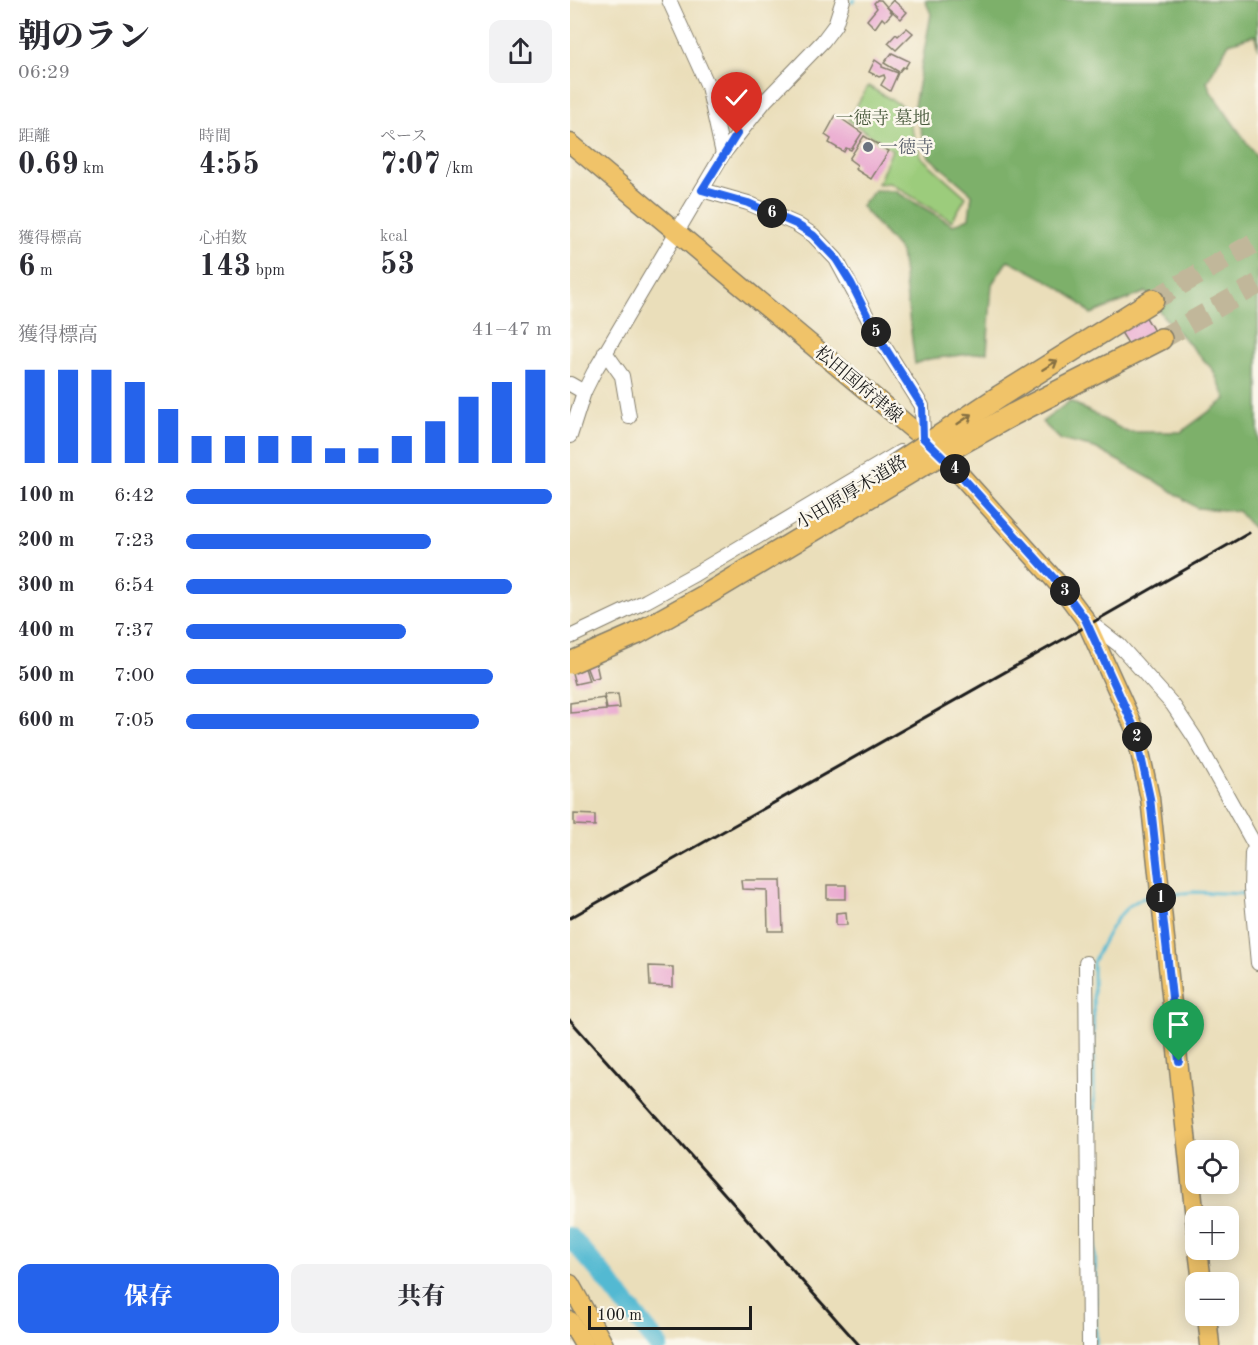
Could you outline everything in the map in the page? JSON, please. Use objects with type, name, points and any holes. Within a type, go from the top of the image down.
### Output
[{"type":"highway","name":"小田原厚木道路","points":[[570,650],[630,622],[702,582],[915,453],[1000,396],[1153,300]]},
{"type":"highway","name":"小田原厚木道路","points":[[570,663],[636,634],[706,595],[924,464],[1161,339]]},
{"type":"main road","name":"松田国府津線","points":[[570,143],[923,438],[956,470],[1061,586],[1085,619],[1135,729],[1150,798],[1194,1206]]},
{"type":"main road","points":[[570,1284],[604,1345]]},
{"type":"main road","points":[[570,1321],[584,1345]]},
{"type":"main road","points":[[1208,1326],[1210,1345]]},
{"type":"street","points":[[669,0],[708,86],[723,154]]},
{"type":"street","points":[[570,436],[584,392],[605,352],[723,154],[765,101],[823,41],[835,25],[843,0]]},
{"type":"street","points":[[570,637],[646,601],[695,574],[923,438],[922,406],[877,335],[851,283],[836,259],[813,235],[796,224],[748,203],[702,190]]},
{"type":"street","points":[[605,352],[622,376],[629,417]]},
{"type":"street","points":[[570,384],[584,392]]},
{"type":"street","points":[[1085,619],[1119,645],[1173,705],[1195,738],[1258,851],[1252,853],[1251,889],[1258,963]]},
{"type":"street","points":[[1086,963],[1089,1345]]},
{"type":"green space","points":[[925,0],[1258,0],[1258,49],[1255,35],[1229,43],[1207,82],[1211,92],[1257,157],[1258,164],[1258,534],[1238,511],[1197,508],[1164,486],[1095,448],[1061,440],[1042,422],[1070,401],[1127,432],[1181,432],[1226,399],[1213,370],[1163,316],[1146,292],[1091,314],[1062,290],[1008,260],[992,284],[987,352],[929,359],[915,364],[901,252],[861,206],[875,190],[895,191],[953,225],[969,218],[972,194],[928,156],[914,106],[931,14]]},
{"type":"green space","name":"一徳寺 墓地","points":[[868,86],[904,107],[921,157],[966,197],[952,221],[890,183],[878,184],[892,150],[848,120]]},
{"type":"building","points":[[881,0],[892,13],[885,21],[882,18],[875,28],[867,20],[877,8],[874,3]]},
{"type":"building","points":[[893,0],[907,12],[901,19],[887,7]]},
{"type":"building","points":[[907,28],[913,33],[896,50],[888,43],[896,34],[898,36]]},
{"type":"building","points":[[892,53],[909,61],[899,72],[884,63]]},
{"type":"building","points":[[875,60],[882,67],[898,73],[890,91],[881,85],[885,78],[884,75],[879,77],[869,72]]},
{"type":"building","points":[[836,115],[862,133],[851,150],[846,148],[844,152],[829,143],[831,139],[825,135]]},
{"type":"building","points":[[864,136],[889,151],[871,179],[855,169],[857,165],[849,159]]},
{"type":"building","points":[[1144,314],[1154,331],[1129,345],[1119,329]]},
{"type":"building","points":[[596,663],[599,677],[591,679],[586,666]]},
{"type":"building","points":[[585,668],[589,681],[575,684],[572,673]]},
{"type":"building","points":[[618,694],[620,708],[607,709],[604,695]]},
{"type":"building","points":[[604,698],[606,710],[570,713],[570,703]]},
{"type":"building","points":[[574,814],[595,815],[595,826],[574,825]]},
{"type":"building","points":[[741,880],[781,880],[783,931],[768,931],[767,890],[742,889]]},
{"type":"building","points":[[827,885],[846,885],[846,899],[827,899]]},
{"type":"building","points":[[846,912],[847,925],[836,925],[836,913]]},
{"type":"building","points":[[649,966],[673,967],[673,987],[650,986]]},
{"type":"waterway","points":[[1167,895],[1193,892],[1247,894]]},
{"type":"waterway","points":[[1096,1345],[1093,962],[1109,930],[1123,911],[1142,899],[1154,896]]},
{"type":"waterway","points":[[570,1237],[658,1345]]},
{"type":"tunnel","points":[[1153,300],[1258,241]]},
{"type":"tunnel","points":[[1161,339],[1258,284]]},
{"type":"railway","points":[[570,918],[1249,533]]},
{"type":"railway","points":[[570,1020],[859,1345]]},
{"type":"place","name":"一徳寺","points":[[868,147]]},
{"type":"route","points":[[737,134],[702,190],[748,203],[796,224],[813,235],[836,259],[851,283],[877,335],[922,406],[923,438],[956,470],[1061,586],[1085,619],[1135,729],[1144,767],[1150,798],[1179,1061]]}]
